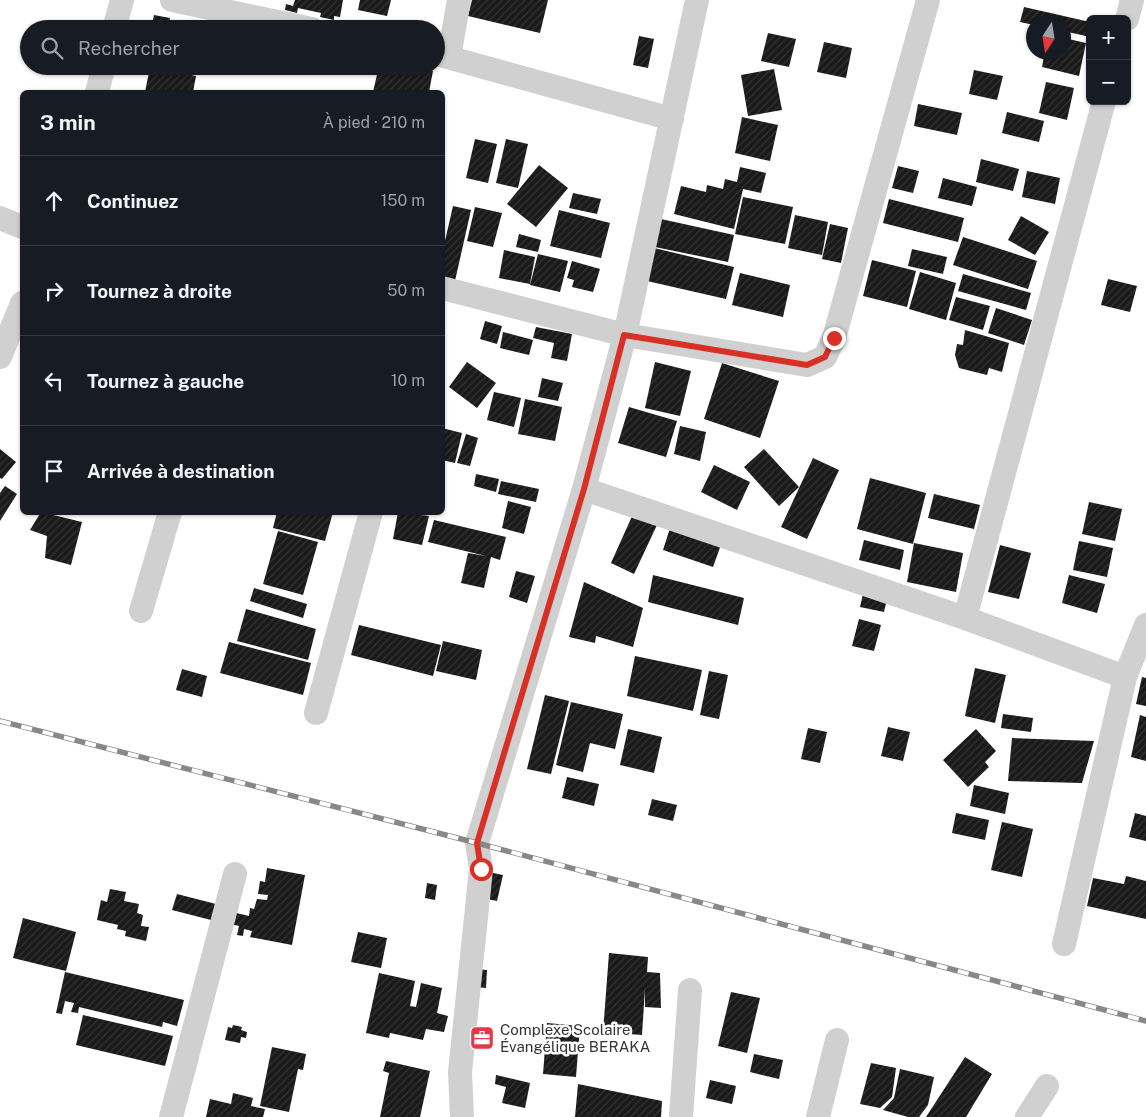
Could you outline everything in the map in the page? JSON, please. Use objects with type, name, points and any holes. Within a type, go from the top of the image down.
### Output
[{"type":"street","points":[[116,20],[122,0]]},
{"type":"street","points":[[172,0],[269,20]]},
{"type":"street","points":[[445,45],[459,0]]},
{"type":"street","points":[[462,1117],[460,1072],[481,869],[477,843],[584,489],[624,335],[697,0]]},
{"type":"street","points":[[445,289],[624,335],[807,365],[825,357],[834,338],[928,0]]},
{"type":"street","points":[[1128,15],[1132,0]]},
{"type":"street","points":[[445,56],[672,119]]},
{"type":"street","points":[[98,90],[102,75]]},
{"type":"street","points":[[965,618],[1103,105]]},
{"type":"street","points":[[0,218],[20,226]]},
{"type":"street","points":[[0,357],[20,309]]},
{"type":"street","points":[[584,489],[965,618],[1125,677]]},
{"type":"street","points":[[141,611],[169,515]]},
{"type":"street","points":[[316,713],[370,515]]},
{"type":"street","points":[[1064,944],[1125,677],[1146,626]]},
{"type":"street","points":[[171,1117],[235,874]]},
{"type":"street","points":[[680,1117],[690,990]]},
{"type":"street","points":[[818,1117],[837,1040]]},
{"type":"street","points":[[1027,1117],[1047,1086]]},
{"type":"building","points":[[295,0],[343,0],[340,17],[334,16],[334,20],[320,17],[321,13],[298,8],[297,13],[285,10],[286,4],[293,6]]},
{"type":"building","points":[[360,0],[391,0],[387,16],[358,10]]},
{"type":"building","points":[[472,0],[548,0],[540,33],[468,16]]},
{"type":"building","points":[[1024,7],[1059,15],[1026,15],[1026,23],[1020,22]]},
{"type":"building","points":[[154,15],[170,18],[170,20],[153,20]]},
{"type":"building","points":[[1071,18],[1086,21],[1086,36],[1071,33]]},
{"type":"building","points":[[768,33],[796,39],[789,67],[761,61]]},
{"type":"building","points":[[639,36],[654,39],[648,68],[633,65]]},
{"type":"building","points":[[1071,40],[1086,43],[1079,76],[1042,67],[1043,60],[1071,60]]},
{"type":"building","points":[[824,42],[852,48],[846,78],[817,72]]},
{"type":"building","points":[[774,69],[782,110],[748,116],[741,75]]},
{"type":"building","points":[[974,70],[1003,76],[997,100],[969,94]]},
{"type":"building","points":[[148,75],[196,76],[193,90],[145,90]]},
{"type":"building","points":[[377,75],[432,75],[429,90],[373,90]]},
{"type":"building","points":[[1046,82],[1074,88],[1067,120],[1039,113]]},
{"type":"building","points":[[918,104],[962,113],[957,135],[914,126]]},
{"type":"building","points":[[1007,112],[1044,121],[1039,142],[1002,133]]},
{"type":"building","points":[[742,117],[778,125],[770,161],[735,153]]},
{"type":"building","points":[[475,139],[497,144],[488,183],[466,178]]},
{"type":"building","points":[[506,139],[528,144],[518,188],[496,183]]},
{"type":"building","points":[[981,159],[1019,169],[1013,191],[976,182]]},
{"type":"building","points":[[539,165],[568,188],[536,227],[507,204]]},
{"type":"building","points":[[898,166],[919,171],[913,193],[892,188]]},
{"type":"building","points":[[740,167],[766,173],[761,193],[743,189],[734,229],[674,214],[681,186],[706,192],[707,185],[723,189],[725,179],[737,182]]},
{"type":"building","points":[[1027,171],[1060,178],[1055,204],[1022,197]]},
{"type":"building","points":[[943,178],[977,187],[972,206],[938,198]]},
{"type":"building","points":[[573,193],[601,199],[597,214],[569,208]]},
{"type":"building","points":[[743,197],[793,207],[785,244],[735,234]]},
{"type":"building","points":[[889,199],[964,218],[958,242],[883,223]]},
{"type":"building","points":[[453,206],[471,210],[455,281],[445,279],[445,241]]},
{"type":"building","points":[[475,207],[502,213],[493,247],[467,241]]},
{"type":"building","points":[[559,210],[610,223],[601,258],[550,246]]},
{"type":"building","points":[[795,215],[828,222],[822,255],[788,248]]},
{"type":"building","points":[[1021,216],[1049,232],[1035,255],[1008,240]]},
{"type":"building","points":[[661,219],[734,235],[728,262],[655,247]]},
{"type":"building","points":[[830,224],[848,228],[841,263],[822,259]]},
{"type":"building","points":[[519,234],[541,240],[538,252],[516,247]]},
{"type":"building","points":[[963,237],[1037,261],[1028,289],[953,265]]},
{"type":"building","points":[[654,248],[734,267],[726,299],[647,281]]},
{"type":"building","points":[[912,249],[947,257],[943,274],[908,266]]},
{"type":"building","points":[[504,250],[535,257],[530,284],[499,278]]},
{"type":"building","points":[[538,254],[568,261],[560,292],[530,285]]},
{"type":"building","points":[[872,260],[916,271],[907,307],[863,296]]},
{"type":"building","points":[[572,261],[600,269],[593,292],[572,287],[574,280],[567,278]]},
{"type":"building","points":[[920,272],[956,283],[946,320],[909,309]]},
{"type":"building","points":[[740,273],[790,285],[783,317],[732,305]]},
{"type":"building","points":[[963,274],[1031,293],[1026,310],[958,291]]},
{"type":"building","points":[[1108,279],[1137,286],[1130,312],[1101,305]]},
{"type":"building","points":[[956,297],[990,306],[983,330],[949,320]]},
{"type":"building","points":[[996,308],[1032,320],[1024,345],[988,333]]},
{"type":"building","points":[[485,321],[502,326],[497,344],[480,339]]},
{"type":"building","points":[[536,327],[572,334],[567,361],[551,358],[554,343],[533,338]]},
{"type":"building","points":[[965,330],[1009,343],[1002,372],[989,368],[987,375],[959,368],[955,355],[957,344],[963,345]]},
{"type":"building","points":[[503,332],[533,340],[529,355],[500,348]]},
{"type":"building","points":[[467,362],[496,383],[477,408],[449,387]]},
{"type":"building","points":[[655,362],[691,371],[680,416],[645,408]]},
{"type":"building","points":[[722,363],[779,381],[760,438],[704,419]]},
{"type":"building","points":[[542,378],[563,383],[558,401],[538,397]]},
{"type":"building","points":[[494,392],[521,398],[514,427],[487,420]]},
{"type":"building","points":[[525,399],[562,407],[555,441],[518,434]]},
{"type":"building","points":[[629,407],[677,421],[666,457],[618,443]]},
{"type":"building","points":[[680,426],[706,432],[700,461],[674,454]]},
{"type":"building","points":[[445,429],[462,433],[455,463],[445,461]]},
{"type":"building","points":[[466,434],[478,438],[470,466],[457,463]]},
{"type":"building","points":[[0,449],[16,462],[2,479],[0,478]]},
{"type":"building","points":[[764,449],[799,487],[779,506],[744,467]]},
{"type":"building","points":[[813,458],[839,470],[807,539],[781,527]]},
{"type":"building","points":[[714,465],[750,482],[737,510],[701,492]]},
{"type":"building","points":[[476,474],[499,479],[496,492],[474,486]]},
{"type":"building","points":[[870,478],[926,493],[913,544],[857,529]]},
{"type":"building","points":[[501,481],[539,489],[536,502],[498,494]]},
{"type":"building","points":[[5,486],[17,494],[0,521],[0,493]]},
{"type":"building","points":[[934,494],[980,505],[974,529],[928,518]]},
{"type":"building","points":[[508,501],[531,507],[524,534],[502,528]]},
{"type":"building","points":[[1089,502],[1122,509],[1115,541],[1082,534]]},
{"type":"building","points":[[633,514],[657,525],[634,574],[611,563]]},
{"type":"building","points":[[39,515],[53,515],[82,522],[71,565],[45,558],[47,536],[30,530]]},
{"type":"building","points":[[276,515],[332,515],[325,541],[273,528]]},
{"type":"building","points":[[397,515],[429,516],[422,545],[393,539]]},
{"type":"building","points":[[434,520],[506,537],[500,560],[491,557],[484,588],[461,583],[468,553],[486,556],[428,542]]},
{"type":"building","points":[[671,525],[722,542],[713,567],[663,550]]},
{"type":"building","points":[[278,531],[318,542],[303,595],[263,584]]},
{"type":"building","points":[[864,540],[904,550],[900,570],[859,560]]},
{"type":"building","points":[[1079,541],[1113,548],[1107,577],[1073,570]]},
{"type":"building","points":[[914,543],[963,553],[956,592],[907,582]]},
{"type":"building","points":[[1000,545],[1031,553],[1019,599],[988,592]]},
{"type":"building","points":[[516,571],[535,576],[527,603],[509,597]]},
{"type":"building","points":[[653,575],[744,598],[738,625],[648,602]]},
{"type":"building","points":[[1069,575],[1105,584],[1097,613],[1062,603]]},
{"type":"building","points":[[584,582],[643,608],[633,647],[596,636],[595,643],[569,637]]},
{"type":"building","points":[[254,588],[307,604],[303,618],[250,601]]},
{"type":"building","points":[[863,594],[887,599],[884,612],[860,607]]},
{"type":"building","points":[[246,609],[316,629],[308,660],[237,641]]},
{"type":"building","points":[[859,619],[881,625],[874,651],[852,646]]},
{"type":"building","points":[[359,625],[441,645],[433,676],[351,655]]},
{"type":"building","points":[[443,641],[482,650],[476,680],[436,671]]},
{"type":"building","points":[[229,642],[311,663],[303,695],[220,673]]},
{"type":"building","points":[[635,656],[702,670],[693,711],[627,696]]},
{"type":"building","points":[[975,668],[1006,675],[995,723],[965,716]]},
{"type":"building","points":[[182,669],[207,676],[202,697],[176,690]]},
{"type":"building","points":[[709,671],[728,675],[719,719],[700,715]]},
{"type":"building","points":[[1142,677],[1146,678],[1146,706],[1136,704]]},
{"type":"building","points":[[545,695],[569,701],[551,774],[527,769]]},
{"type":"building","points":[[571,702],[623,714],[615,749],[590,743],[583,772],[556,765]]},
{"type":"building","points":[[1003,714],[1033,718],[1031,732],[1001,728]]},
{"type":"building","points":[[1140,715],[1146,717],[1146,761],[1131,757]]},
{"type":"building","points":[[888,727],[910,732],[903,761],[881,756]]},
{"type":"building","points":[[808,728],[827,732],[820,763],[801,759]]},
{"type":"building","points":[[628,729],[662,737],[654,773],[620,765]]},
{"type":"building","points":[[976,729],[996,751],[985,762],[989,767],[968,787],[943,760]]},
{"type":"building","points":[[1012,738],[1094,741],[1082,783],[1008,781]]},
{"type":"building","points":[[567,777],[599,784],[594,806],[562,798]]},
{"type":"building","points":[[974,785],[1009,793],[1005,814],[970,806]]},
{"type":"building","points":[[652,799],[677,805],[673,821],[648,815]]},
{"type":"building","points":[[956,813],[989,820],[985,840],[952,833]]},
{"type":"building","points":[[1135,813],[1146,816],[1146,841],[1129,837]]},
{"type":"building","points":[[1002,822],[1033,829],[1022,877],[991,870]]},
{"type":"building","points":[[267,868],[305,875],[292,945],[250,937],[252,931],[244,929],[243,936],[237,935],[239,926],[230,924],[232,912],[249,916],[250,908],[254,909],[257,899],[267,900],[268,895],[258,894],[260,881],[265,882]]},
{"type":"building","points":[[488,872],[503,875],[497,901],[482,898]]},
{"type":"building","points":[[1126,876],[1146,881],[1146,919],[1087,906],[1093,878],[1124,884]]},
{"type":"building","points":[[427,883],[437,885],[435,900],[425,898]]},
{"type":"building","points":[[110,889],[126,892],[124,901],[139,904],[137,913],[143,915],[141,926],[149,927],[146,941],[125,936],[126,931],[117,929],[118,925],[97,920],[101,900],[107,902]]},
{"type":"building","points":[[177,894],[216,904],[211,920],[172,910]]},
{"type":"building","points":[[23,918],[76,932],[66,971],[13,958]]},
{"type":"building","points":[[358,932],[387,938],[381,968],[351,962]]},
{"type":"building","points":[[609,953],[648,957],[647,972],[660,973],[661,1008],[645,1007],[645,989],[642,1035],[603,1032]]},
{"type":"building","points":[[476,969],[487,970],[486,988],[474,987]]},
{"type":"building","points":[[65,972],[184,1000],[177,1026],[163,1022],[162,1027],[79,1007],[78,1013],[71,1012],[74,1003],[65,1001],[62,1014],[56,1013]]},
{"type":"building","points":[[379,973],[415,981],[410,1006],[416,1007],[421,983],[442,988],[437,1013],[448,1016],[444,1032],[426,1029],[423,1040],[390,1033],[389,1038],[366,1033]]},
{"type":"building","points":[[731,992],[760,998],[747,1053],[718,1046]]},
{"type":"building","points":[[83,1015],[173,1036],[165,1066],[76,1045]]},
{"type":"building","points":[[547,1023],[580,1026],[576,1077],[543,1074]]},
{"type":"building","points":[[233,1025],[242,1027],[241,1030],[247,1032],[246,1038],[241,1037],[240,1043],[225,1040],[228,1027],[232,1028]]},
{"type":"building","points":[[272,1047],[306,1054],[303,1070],[298,1069],[289,1112],[260,1106]]},
{"type":"building","points":[[754,1054],[783,1060],[779,1079],[750,1072]]},
{"type":"building","points":[[965,1057],[992,1074],[966,1117],[926,1117]]},
{"type":"building","points":[[386,1061],[430,1071],[420,1117],[380,1117],[389,1073],[383,1071]]},
{"type":"building","points":[[871,1063],[896,1068],[892,1097],[880,1108],[860,1104]]},
{"type":"building","points":[[900,1069],[934,1077],[928,1105],[919,1117],[908,1117],[883,1110],[894,1098]]},
{"type":"building","points":[[496,1075],[530,1083],[525,1108],[502,1103],[506,1087],[495,1084]]},
{"type":"building","points":[[710,1080],[736,1086],[732,1104],[706,1098]]},
{"type":"building","points":[[578,1084],[662,1101],[661,1117],[575,1117]]},
{"type":"building","points":[[233,1093],[253,1098],[251,1106],[265,1109],[263,1117],[206,1117],[210,1099],[231,1104]]},
{"type":"railway","points":[[0,721],[477,843],[1146,1021]]},
{"type":"place","name":"Complexe Scolaire Évangélique BERAKA","points":[[482,1038]]},
{"type":"route","points":[[481,869],[477,843],[584,489],[624,335],[807,365],[825,357],[834,338]]}]
